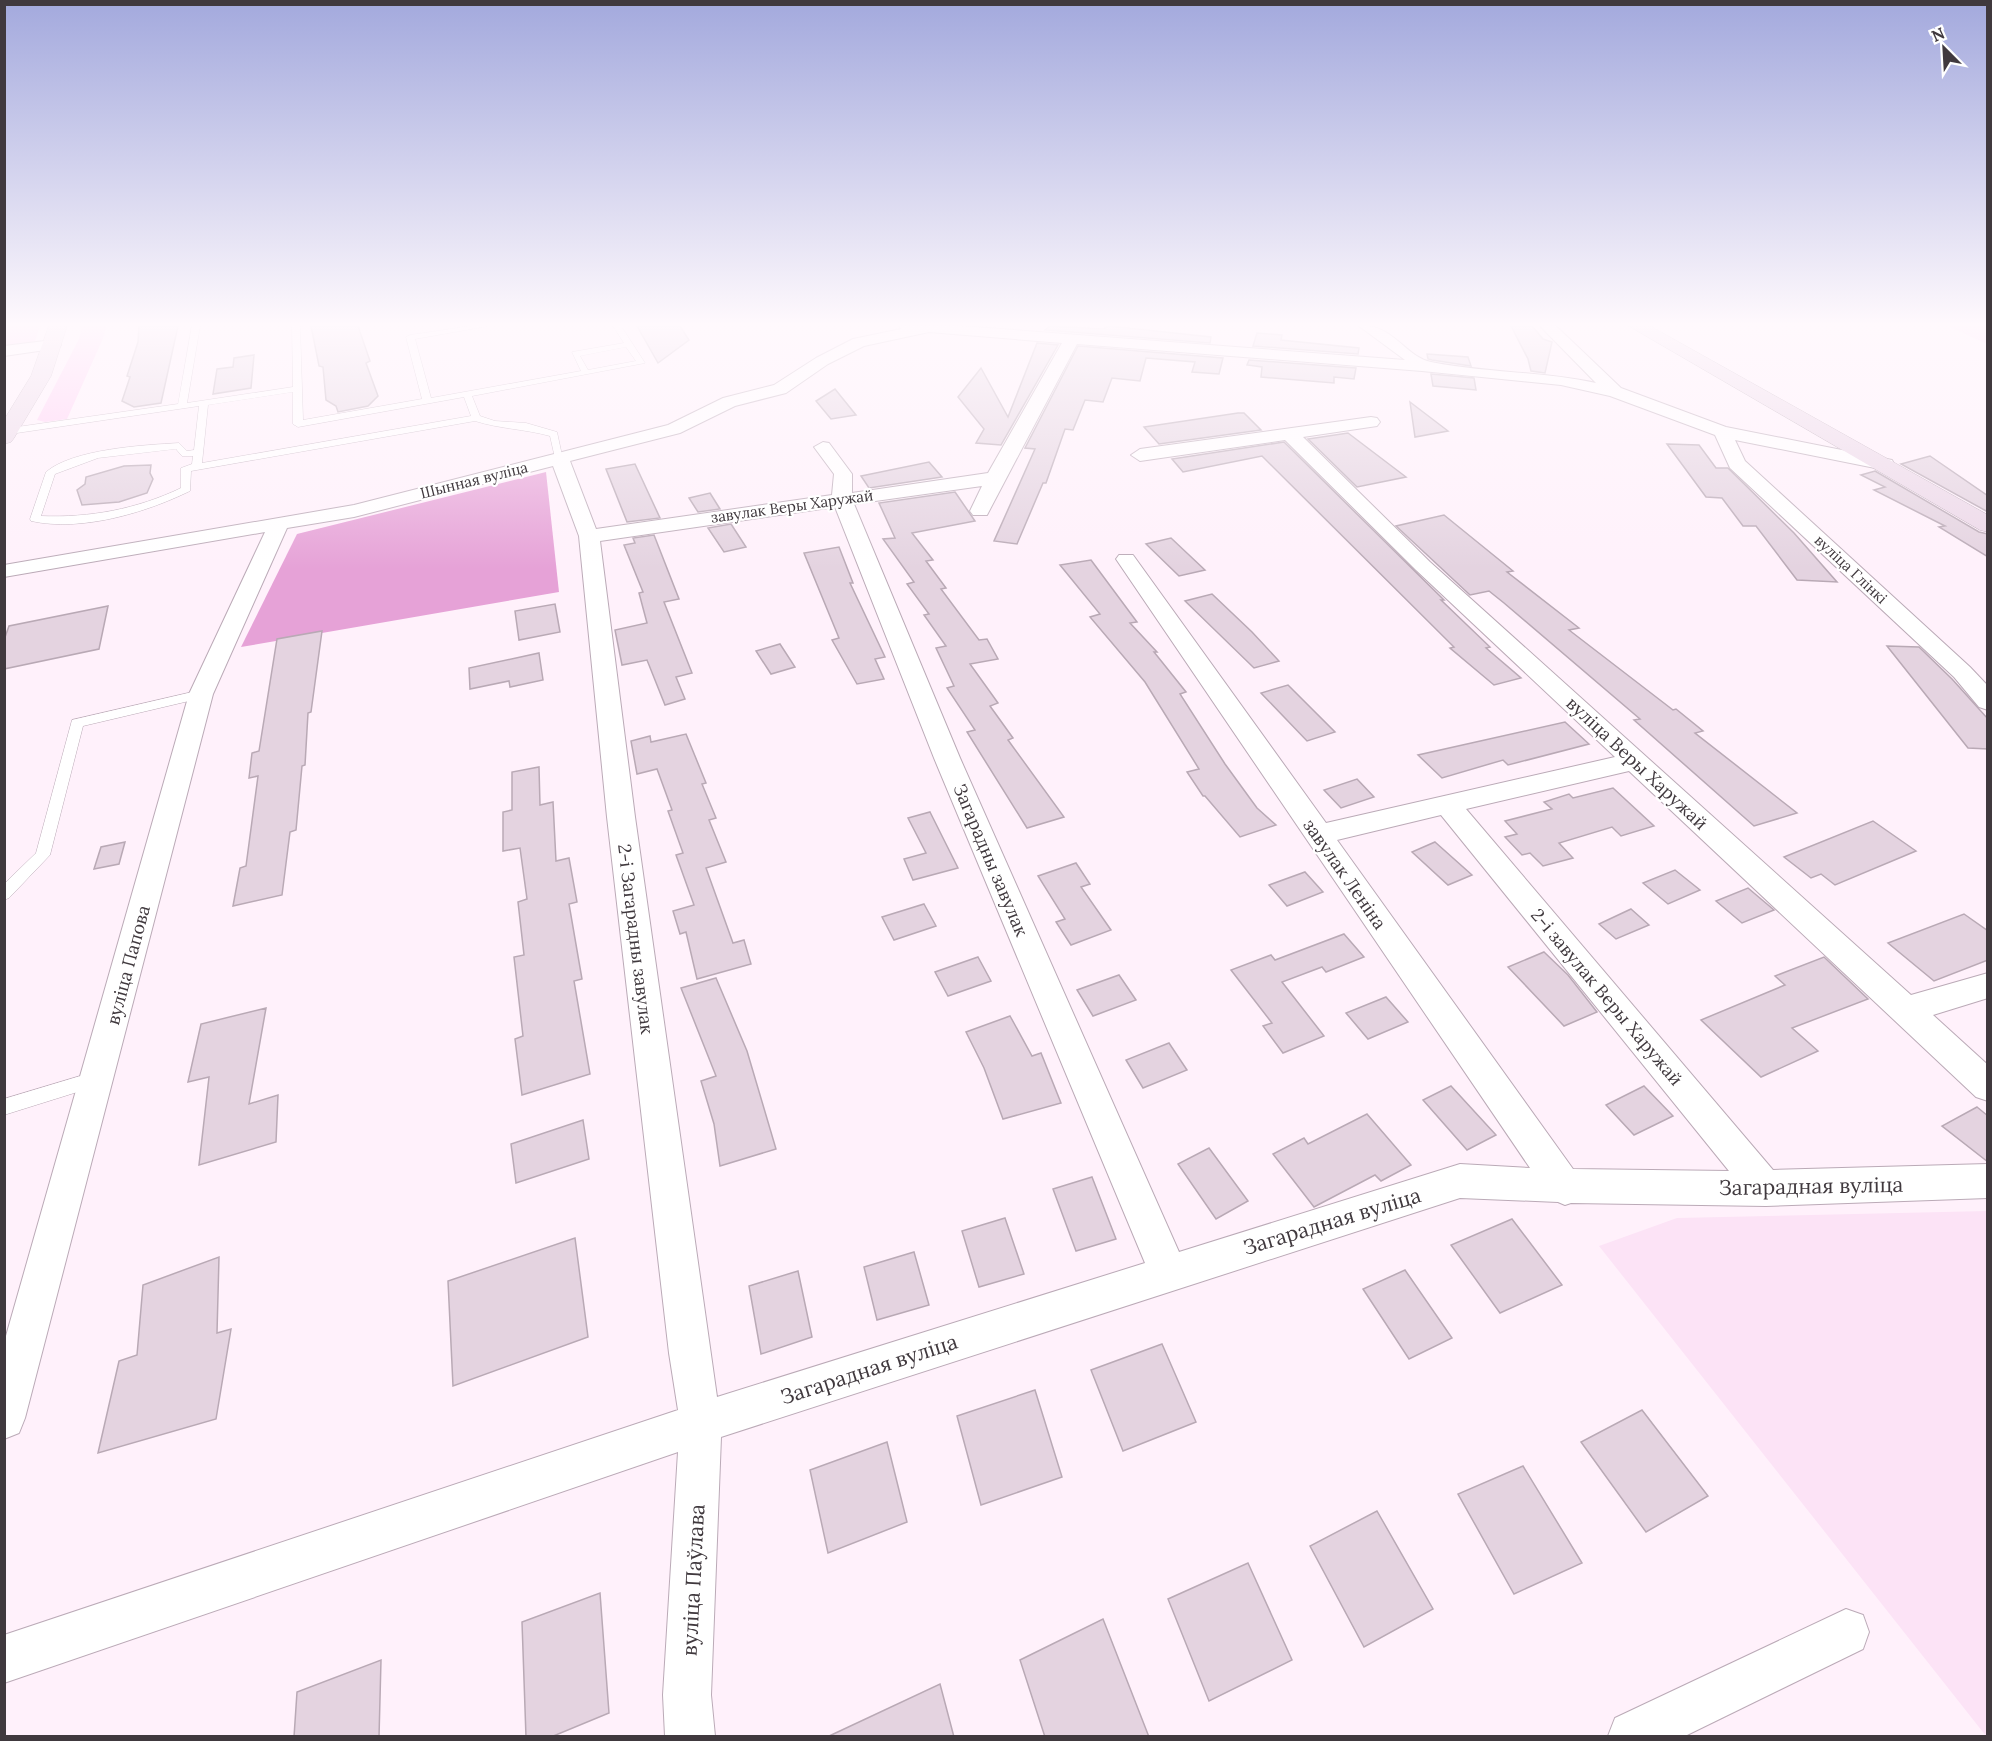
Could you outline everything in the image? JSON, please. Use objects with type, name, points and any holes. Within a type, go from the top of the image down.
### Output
[{"type":"street","points":[[7,434],[23,407]]},
{"type":"street","name":"Шынная вуліца","points":[[4,571],[354,511],[674,429],[718,407]]},
{"type":"street","points":[[980,511],[995,478],[1034,407]]},
{"type":"street","points":[[1656,407],[1722,432],[1885,464]]},
{"type":"street","points":[[1783,407],[1988,525]]},
{"type":"street","points":[[1140,455],[1371,422]]},
{"type":"street","name":"вуліца Глінкі","points":[[1722,432],[1737,464],[1962,672],[1988,702]]},
{"type":"street","name":"вуліца Веры Харужай","points":[[1290,434],[1423,566],[1988,1088]]},
{"type":"street","name":"Загарадны завулак","points":[[823,447],[843,474],[842,499],[947,759],[1168,1272]]},
{"type":"street","name":"2-і Загарадны завулак","points":[[561,458],[589,536],[625,852],[689,1353],[701,1423]]},
{"type":"street","name":"завулак Веры Харужай","points":[[589,536],[995,478]]},
{"type":"street","name":"вуліца Папова","points":[[4,1418],[201,694],[279,524]]},
{"type":"street","name":"завулак Леніна","points":[[1126,560],[1565,1188]]},
{"type":"street","points":[[1317,835],[1634,761]]},
{"type":"street","name":"2-і завулак Веры Харужай","points":[[1447,805],[1766,1189]]},
{"type":"street","points":[[1906,1010],[1988,985]]},
{"type":"street","name":"Загарадная вуліца","points":[[4,1659],[701,1423],[1168,1272],[1460,1182],[1565,1188],[1766,1189],[1988,1181]]},
{"type":"street","name":"вуліца Паўлава","points":[[690,1737],[687,1695],[701,1423]]},
{"type":"street","points":[[1634,1737],[1846,1632]]},
{"type":"lane","points":[[7,434],[174,407]]},
{"type":"lane","points":[[197,467],[203,407]]},
{"type":"lane","points":[[298,407],[298,424],[392,407]]},
{"type":"lane","points":[[472,407],[476,418]]},
{"type":"lane","points":[[198,452],[185,454],[179,446],[76,459],[51,472],[34,519],[66,522],[157,504],[186,489],[186,468],[476,418],[494,424],[526,426],[554,434],[561,458]]},
{"type":"lane","points":[[4,894],[43,855],[77,723],[201,694]]},
{"type":"lane","points":[[4,1107],[97,1079]]},
{"type":"shaded area","points":[[44,407],[72,407],[67,419],[45,422],[37,420]]},
{"type":"shaded area","points":[[546,472],[559,592],[241,647],[297,534]]},
{"type":"shaded area","points":[[1987,1211],[1988,1736],[1986,1736],[1599,1246],[1677,1218]]},
{"type":"building","points":[[336,407],[362,407],[338,412]]},
{"type":"building","points":[[821,407],[850,407],[856,415],[831,419]]},
{"type":"building","points":[[966,407],[1003,407],[1008,417],[1012,407],[1023,407],[1001,445],[976,443],[984,429]]},
{"type":"building","points":[[1046,407],[1082,407],[1073,430],[1065,429],[1046,483],[1043,483],[1017,544],[994,541],[1035,449],[1025,448]]},
{"type":"building","points":[[1411,407],[1417,407],[1448,431],[1415,437]]},
{"type":"building","points":[[1244,413],[1261,430],[1159,444],[1144,427]]},
{"type":"building","points":[[1348,433],[1406,477],[1357,487],[1308,439]]},
{"type":"building","points":[[1284,442],[1490,647],[1486,648],[1521,678],[1494,685],[1450,648],[1454,647],[1262,456],[1183,472],[1172,459]]},
{"type":"building","points":[[1667,444],[1699,445],[1716,468],[1728,468],[1794,533],[1837,582],[1797,580],[1756,526],[1743,526],[1722,498],[1706,497]]},
{"type":"building","points":[[1930,456],[1988,496],[1988,512],[1901,464]]},
{"type":"building","points":[[929,462],[942,477],[869,488],[861,476]]},
{"type":"building","points":[[635,464],[660,518],[627,522],[606,469]]},
{"type":"building","points":[[151,465],[150,473],[153,479],[147,493],[119,502],[82,505],[77,490],[85,484],[86,477],[124,466]]},
{"type":"building","points":[[1875,471],[1979,532],[1988,534],[1988,557],[1939,527],[1945,526],[1874,490],[1885,487],[1861,475]]},
{"type":"building","points":[[955,492],[975,521],[912,533],[933,560],[926,561],[946,588],[941,589],[979,640],[987,639],[998,659],[970,664],[998,703],[990,706],[1013,738],[1008,740],[1064,817],[1027,828],[967,732],[975,730],[947,688],[954,686],[936,648],[946,646],[924,615],[929,614],[907,584],[914,582],[883,539],[895,538],[879,503]]},
{"type":"building","points":[[710,493],[720,509],[698,512],[689,498]]},
{"type":"building","points":[[1444,515],[1513,571],[1507,572],[1579,628],[1569,630],[1673,710],[1676,709],[1703,731],[1695,733],[1797,813],[1754,826],[1634,720],[1640,719],[1504,603],[1489,591],[1470,595],[1396,526]]},
{"type":"building","points":[[731,524],[746,547],[724,552],[708,528]]},
{"type":"building","points":[[654,535],[679,599],[664,602],[692,673],[676,677],[685,699],[665,705],[647,660],[622,665],[615,630],[647,623],[639,593],[643,592],[624,545],[635,543],[633,538]]},
{"type":"building","points":[[1171,538],[1205,570],[1179,576],[1146,544]]},
{"type":"building","points":[[839,547],[853,583],[850,583],[885,657],[875,659],[884,679],[857,684],[832,640],[839,638],[804,553]]},
{"type":"building","points":[[1091,560],[1137,622],[1130,623],[1157,652],[1154,652],[1186,692],[1180,694],[1225,764],[1257,808],[1276,825],[1240,837],[1203,796],[1187,772],[1199,769],[1145,682],[1090,617],[1100,614],[1060,565]]},
{"type":"building","points":[[1212,594],[1279,661],[1254,668],[1185,601]]},
{"type":"building","points":[[555,604],[560,632],[519,640],[515,611]]},
{"type":"building","points":[[108,606],[99,649],[4,669],[4,640],[9,626]]},
{"type":"building","points":[[322,631],[311,712],[308,713],[305,765],[302,766],[296,830],[290,832],[282,895],[233,906],[240,868],[246,866],[258,776],[249,778],[252,753],[259,751],[277,639]]},
{"type":"building","points":[[780,644],[795,667],[771,674],[756,651]]},
{"type":"building","points":[[1887,646],[1919,647],[1952,679],[1988,719],[1988,749],[1968,748]]},
{"type":"building","points":[[539,653],[543,680],[510,687],[509,681],[470,689],[469,668]]},
{"type":"building","points":[[1288,685],[1335,732],[1307,741],[1261,693]]},
{"type":"building","points":[[1565,722],[1589,744],[1508,765],[1503,760],[1442,778],[1418,755]]},
{"type":"building","points":[[686,734],[706,783],[702,784],[716,818],[709,820],[726,862],[706,868],[733,943],[744,940],[751,964],[697,979],[686,932],[680,934],[673,911],[694,905],[676,855],[683,853],[668,811],[672,810],[657,769],[637,774],[631,741],[650,736],[651,742]]},
{"type":"building","points":[[539,767],[540,805],[553,802],[556,861],[569,858],[577,902],[569,904],[582,979],[574,981],[590,1074],[522,1095],[515,1039],[523,1036],[514,957],[524,955],[518,902],[527,899],[520,848],[503,851],[503,812],[512,810],[512,772]]},
{"type":"building","points":[[1357,779],[1374,797],[1341,808],[1324,790]]},
{"type":"building","points":[[1613,788],[1654,826],[1621,836],[1612,827],[1559,843],[1573,858],[1543,866],[1530,853],[1522,855],[1505,837],[1517,834],[1505,821],[1552,809],[1544,802],[1569,794],[1573,798]]},
{"type":"building","points":[[930,812],[958,868],[913,880],[904,859],[926,853],[908,818]]},
{"type":"building","points":[[1873,821],[1916,851],[1835,885],[1821,874],[1811,878],[1784,857]]},
{"type":"building","points":[[125,842],[119,864],[94,869],[101,847]]},
{"type":"building","points":[[1435,842],[1472,875],[1448,885],[1412,852]]},
{"type":"building","points":[[1076,863],[1090,884],[1081,887],[1111,930],[1071,945],[1056,922],[1065,919],[1038,876]]},
{"type":"building","points":[[1675,870],[1700,890],[1668,904],[1643,883]]},
{"type":"building","points":[[1305,872],[1323,892],[1287,906],[1269,885]]},
{"type":"building","points":[[1748,888],[1774,910],[1742,923],[1716,901]]},
{"type":"building","points":[[924,904],[936,926],[894,940],[882,917]]},
{"type":"building","points":[[1631,909],[1649,925],[1616,939],[1599,924]]},
{"type":"building","points":[[1964,914],[1988,931],[1988,960],[1934,981],[1888,943]]},
{"type":"building","points":[[1344,934],[1364,957],[1326,972],[1322,967],[1282,982],[1324,1036],[1283,1053],[1263,1026],[1272,1023],[1231,970],[1271,955],[1275,960]]},
{"type":"building","points":[[1544,952],[1568,975],[1597,1012],[1564,1026],[1508,967]]},
{"type":"building","points":[[978,957],[991,981],[948,996],[935,972]]},
{"type":"building","points":[[1824,957],[1868,999],[1792,1028],[1818,1051],[1761,1077],[1701,1020],[1785,985],[1775,976]]},
{"type":"building","points":[[1119,975],[1136,1000],[1093,1016],[1077,990]]},
{"type":"building","points":[[716,978],[747,1051],[776,1149],[720,1166],[714,1124],[701,1081],[716,1076],[681,988]]},
{"type":"building","points":[[1386,997],[1408,1022],[1368,1039],[1346,1013]]},
{"type":"building","points":[[266,1008],[249,1104],[278,1095],[276,1142],[199,1165],[209,1077],[188,1082],[201,1024]]},
{"type":"building","points":[[1010,1016],[1032,1056],[1041,1053],[1061,1103],[1003,1119],[984,1068],[966,1032]]},
{"type":"building","points":[[1169,1043],[1187,1070],[1143,1088],[1126,1060]]},
{"type":"building","points":[[1451,1086],[1496,1135],[1467,1150],[1423,1100]]},
{"type":"building","points":[[1644,1086],[1673,1116],[1634,1135],[1606,1105]]},
{"type":"building","points":[[1977,1107],[1988,1116],[1988,1162],[1942,1126]]},
{"type":"building","points":[[1367,1114],[1411,1165],[1381,1181],[1375,1175],[1314,1207],[1273,1154],[1304,1138],[1308,1144]]},
{"type":"building","points":[[583,1120],[589,1159],[516,1183],[511,1144]]},
{"type":"building","points":[[1209,1148],[1248,1201],[1216,1219],[1178,1164]]},
{"type":"building","points":[[1092,1177],[1116,1239],[1076,1251],[1053,1189]]},
{"type":"building","points":[[1005,1218],[1024,1274],[979,1287],[962,1231]]},
{"type":"building","points":[[1512,1219],[1562,1285],[1500,1313],[1451,1245]]},
{"type":"building","points":[[575,1238],[588,1337],[453,1386],[448,1281]]},
{"type":"building","points":[[914,1252],[929,1305],[877,1320],[864,1267]]},
{"type":"building","points":[[219,1257],[217,1333],[231,1329],[216,1419],[98,1453],[119,1361],[137,1355],[143,1285]]},
{"type":"building","points":[[1405,1270],[1452,1338],[1409,1359],[1363,1289]]},
{"type":"building","points":[[798,1271],[812,1337],[761,1354],[749,1286]]},
{"type":"building","points":[[1162,1344],[1196,1422],[1123,1451],[1091,1370]]},
{"type":"building","points":[[1035,1390],[1062,1477],[981,1505],[957,1416]]},
{"type":"building","points":[[1642,1410],[1708,1496],[1646,1532],[1581,1442]]},
{"type":"building","points":[[887,1442],[907,1522],[828,1553],[810,1470]]},
{"type":"building","points":[[1523,1466],[1582,1563],[1514,1594],[1458,1494]]},
{"type":"building","points":[[1377,1511],[1433,1609],[1364,1647],[1310,1546]]},
{"type":"building","points":[[1248,1563],[1292,1660],[1209,1701],[1168,1599]]},
{"type":"building","points":[[600,1593],[609,1713],[551,1737],[526,1737],[522,1622]]},
{"type":"building","points":[[1103,1619],[1149,1737],[1045,1737],[1020,1660]]},
{"type":"building","points":[[381,1660],[379,1737],[294,1737],[297,1692]]},
{"type":"building","points":[[940,1684],[954,1737],[827,1737]]}]
